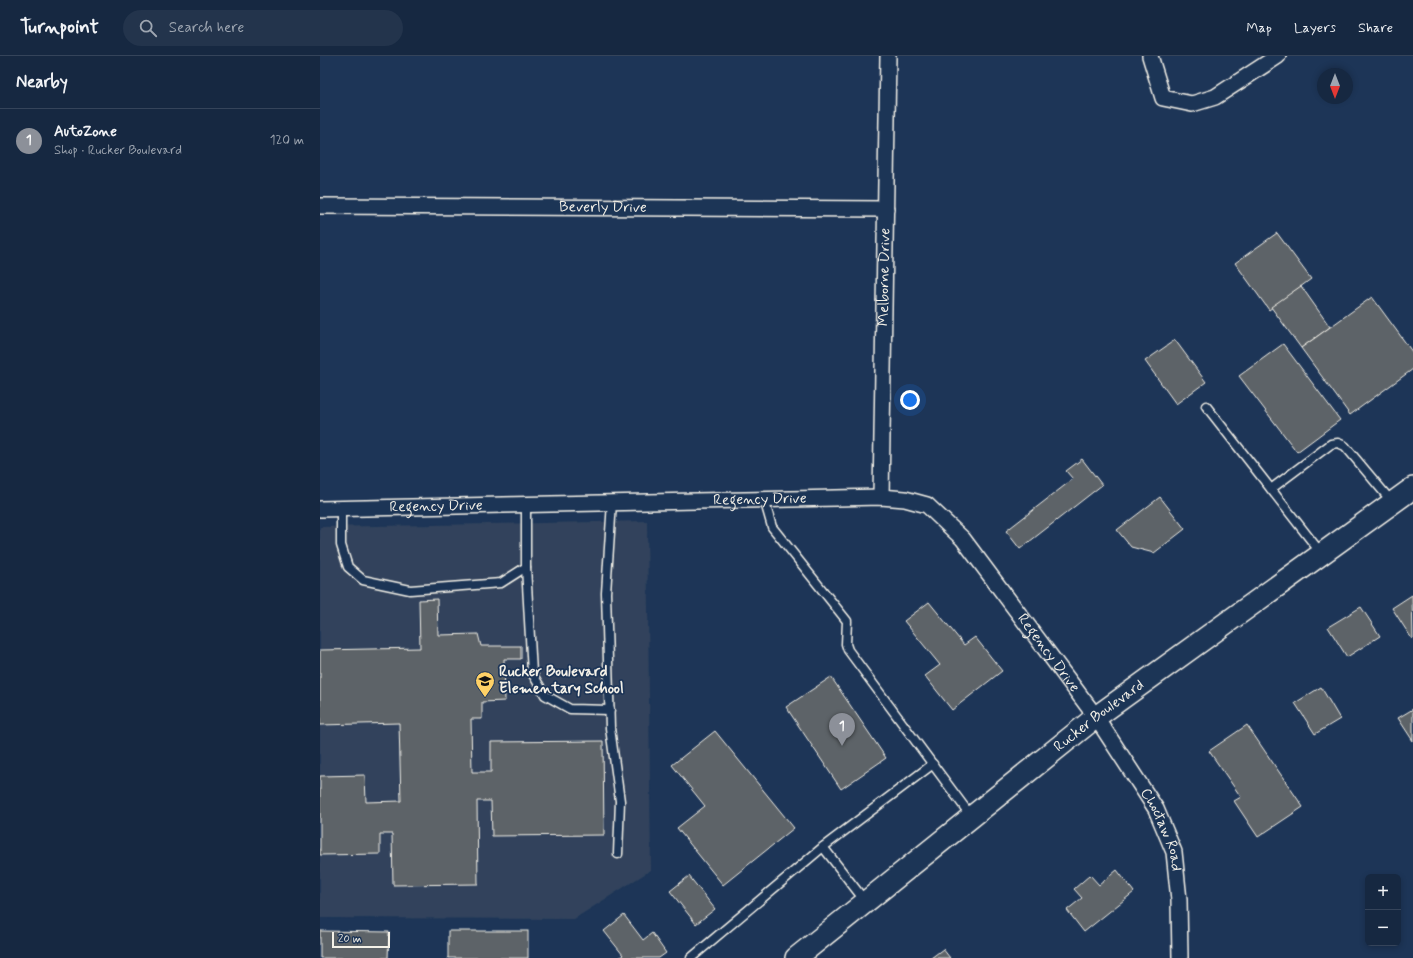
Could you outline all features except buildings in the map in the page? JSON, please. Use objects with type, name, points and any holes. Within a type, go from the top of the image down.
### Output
[{"type":"main road","name":"Rucker Boulevard","points":[[796,958],[1096,717],[1413,488]]},
{"type":"street","name":"Melborne Drive","points":[[881,497],[888,56]]},
{"type":"street","points":[[1150,56],[1163,98],[1192,104],[1215,97],[1278,56]]},
{"type":"street","name":"Beverly Drive","points":[[320,206],[886,209]]},
{"type":"street","name":"Regency Drive","points":[[320,509],[881,497],[905,499],[927,505],[944,519],[963,539],[1096,717]]},
{"type":"street","name":"Choctaw Road","points":[[1096,717],[1156,809],[1174,852],[1179,900],[1180,958]]},
{"type":"lane","points":[[1206,406],[1322,554]]},
{"type":"lane","points":[[1271,489],[1331,444],[1338,443],[1345,446],[1393,503]]},
{"type":"lane","points":[[764,499],[772,527],[847,621],[846,644],[848,650],[972,817]]},
{"type":"lane","points":[[612,502],[606,593],[610,710],[620,801],[618,854]]},
{"type":"lane","points":[[526,505],[526,567],[532,673],[545,695],[570,709],[610,710]]},
{"type":"lane","points":[[340,509],[340,545],[348,567],[363,580],[410,590],[501,583],[526,567]]},
{"type":"lane","points":[[691,958],[823,847],[933,764]]},
{"type":"lane","points":[[823,847],[866,902]]},
{"type":"shaded area","name":"Rucker Boulevard Elementary School","points":[[647,521],[651,870],[574,919],[320,918],[320,527]]},
{"type":"place","name":"Rucker Boulevard Elementary School","points":[[485,698]]},
{"type":"place","name":"AutoZone","points":[[842,746]]}]
